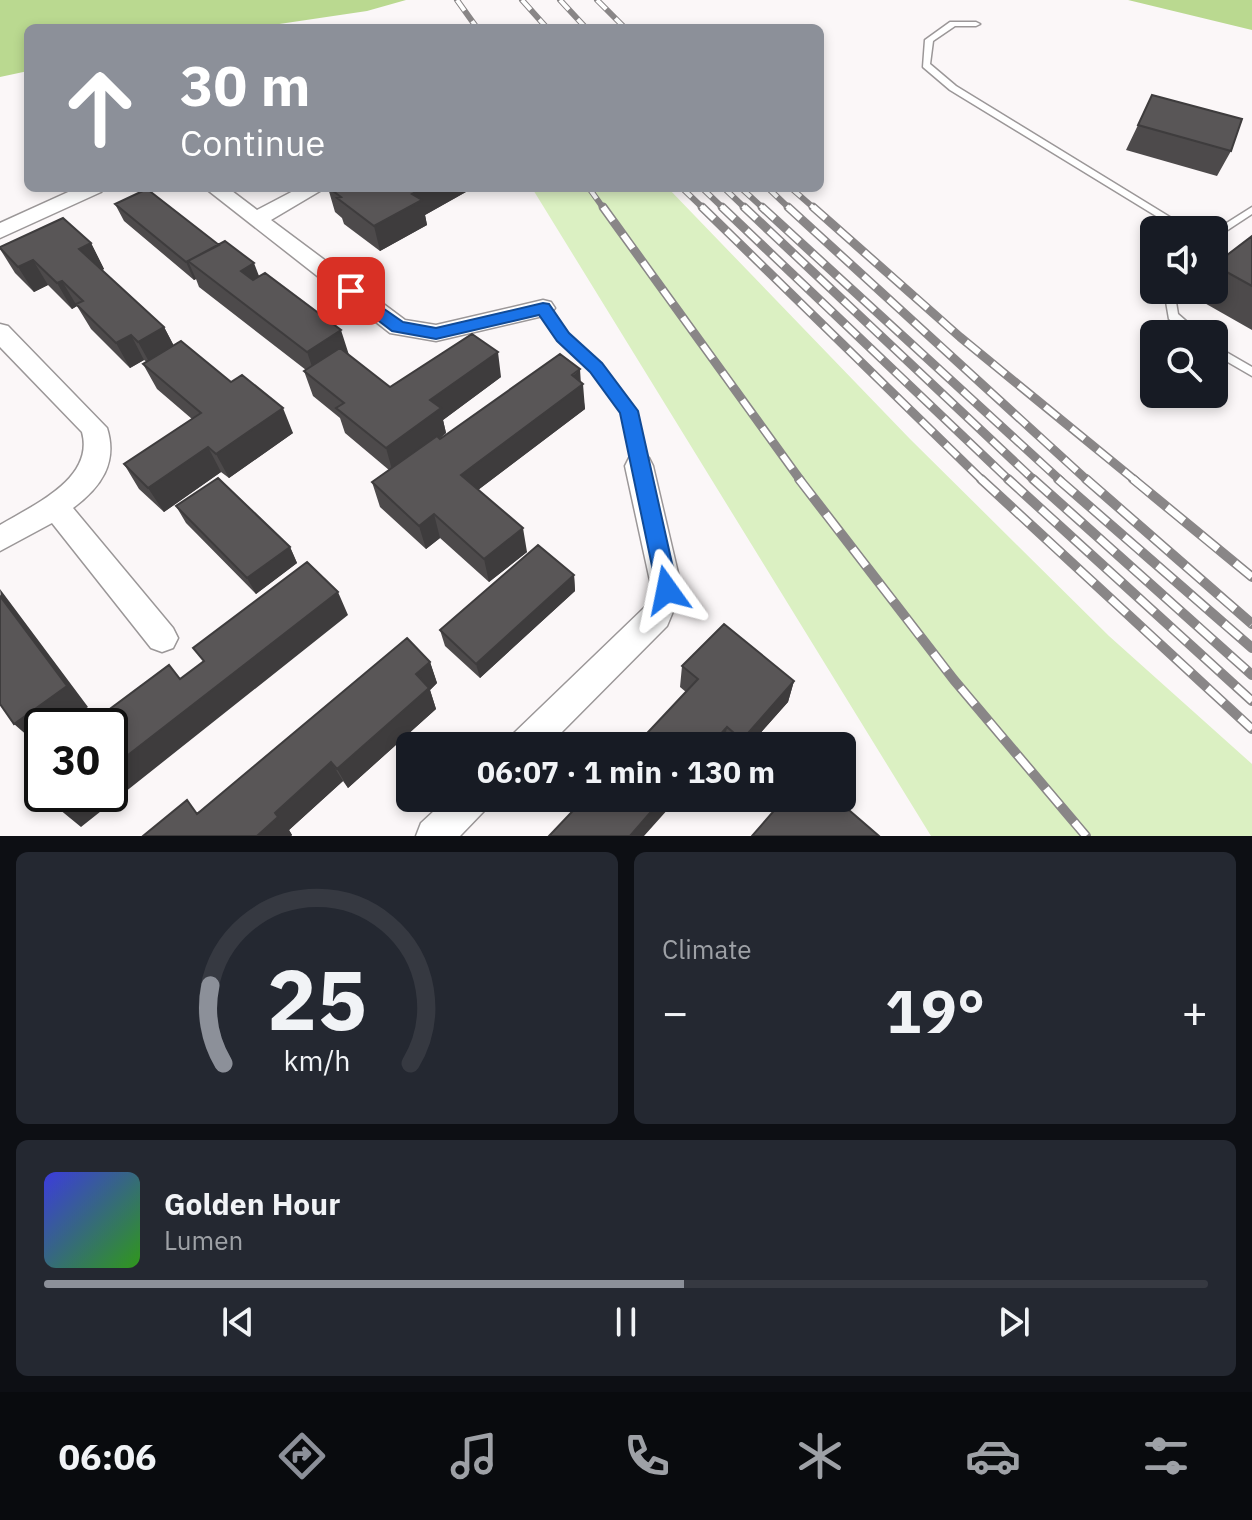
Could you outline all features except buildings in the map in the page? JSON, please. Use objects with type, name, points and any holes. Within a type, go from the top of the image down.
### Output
[{"type":"street","points":[[0,231],[85,192]]},
{"type":"street","points":[[220,192],[398,327],[436,333],[543,308]]},
{"type":"street","points":[[256,219],[307,192]]},
{"type":"street","points":[[0,332],[94,428],[101,448],[98,462],[89,476],[54,505],[0,539]]},
{"type":"street","points":[[539,732],[656,616],[667,590],[639,466]]},
{"type":"street","points":[[54,505],[162,638]]},
{"type":"street","points":[[434,836],[459,812]]},
{"type":"lane","points":[[976,24],[953,24],[929,40],[926,65],[953,88],[1163,216]]},
{"type":"lane","points":[[1228,226],[1252,210]]},
{"type":"lane","points":[[543,308],[563,337],[596,368],[629,411],[639,466]]},
{"type":"lane","points":[[1228,357],[1252,372]]},
{"type":"shaded area","points":[[0,0],[406,0],[367,11],[280,24],[24,24],[24,72],[0,77]]},
{"type":"shaded area","points":[[1128,0],[1252,0],[1252,30]]},
{"type":"shaded area","points":[[534,192],[672,192],[910,439],[1109,636],[1252,764],[1252,836],[931,836]]},
{"type":"railway","points":[[457,0],[474,24]]},
{"type":"railway","points":[[522,0],[543,24]]},
{"type":"railway","points":[[560,0],[582,24]]},
{"type":"railway","points":[[597,0],[621,24]]},
{"type":"railway","points":[[592,192],[604,209]]},
{"type":"railway","points":[[686,192],[704,209]]},
{"type":"railway","points":[[706,192],[724,209]]},
{"type":"railway","points":[[728,192],[746,209]]},
{"type":"railway","points":[[745,192],[764,209]]},
{"type":"railway","points":[[772,192],[790,209]]},
{"type":"railway","points":[[796,192],[815,209]]},
{"type":"railway","points":[[603,207],[801,481]]},
{"type":"railway","points":[[702,207],[983,481]]},
{"type":"railway","points":[[722,207],[1010,481]]},
{"type":"railway","points":[[744,207],[1035,481]]},
{"type":"railway","points":[[762,207],[1061,481]]},
{"type":"railway","points":[[788,207],[1088,481]]},
{"type":"railway","points":[[813,207],[960,337],[1136,481]]},
{"type":"railway","points":[[799,479],[954,680],[1086,836]]},
{"type":"railway","points":[[981,479],[1252,729]]},
{"type":"railway","points":[[1008,479],[1252,701]]},
{"type":"railway","points":[[1033,479],[1252,675]]},
{"type":"railway","points":[[1058,479],[1252,648]]},
{"type":"railway","points":[[1086,479],[1252,624]]},
{"type":"railway","points":[[1133,479],[1252,577]]},
{"type":"route","points":[[351,291],[398,327],[436,333],[543,308],[563,337],[596,368],[629,411],[667,590]]}]
